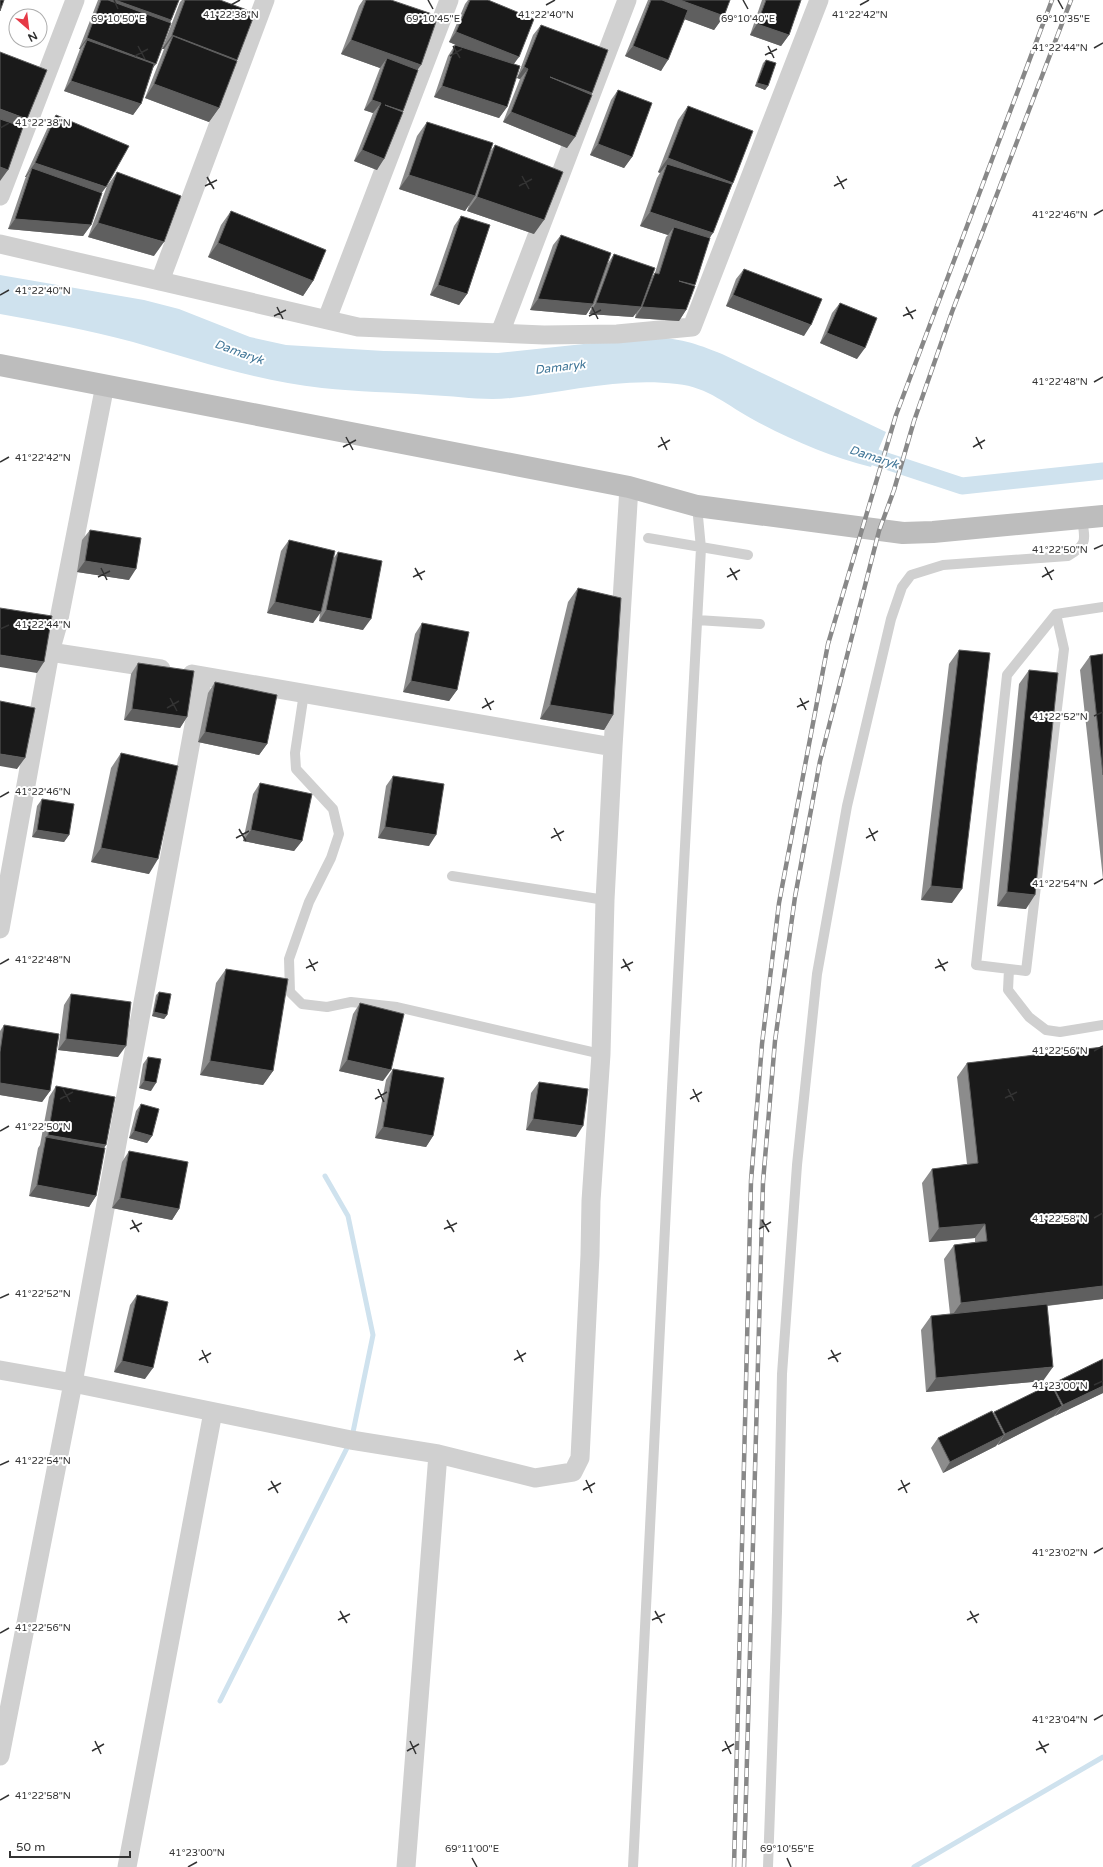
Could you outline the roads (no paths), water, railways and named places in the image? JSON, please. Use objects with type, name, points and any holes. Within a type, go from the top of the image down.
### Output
[{"type":"main road","points":[[0,365],[629,487],[697,506],[903,533],[933,532],[1103,516]]},
{"type":"street","points":[[0,196],[75,0]]},
{"type":"street","points":[[160,281],[264,0]]},
{"type":"street","points":[[327,319],[449,0]]},
{"type":"street","points":[[500,333],[627,0]]},
{"type":"street","points":[[0,244],[358,327],[544,335],[617,334],[692,327],[819,0]]},
{"type":"street","points":[[0,929],[50,652],[51,622],[105,385]]},
{"type":"street","points":[[0,1370],[74,1382],[351,1440],[438,1454],[535,1478],[573,1472],[580,1458],[590,1255],[591,1201],[601,1054],[605,900],[612,747],[629,487]]},
{"type":"street","points":[[50,652],[304,693],[612,747]]},
{"type":"street","points":[[0,1756],[74,1382],[203,676]]},
{"type":"street","points":[[127,1867],[213,1412]]},
{"type":"street","points":[[406,1867],[438,1454]]},
{"type":"lane","points":[[633,1867],[701,548],[697,506]]},
{"type":"lane","points":[[768,1867],[777,1611],[782,1374],[797,1165],[817,974],[847,806],[891,619],[902,587],[911,575],[943,565],[1068,556],[1081,549],[1085,539],[1082,519]]},
{"type":"lane","points":[[648,538],[748,556]]},
{"type":"lane","points":[[1056,614],[1064,649],[1026,971],[976,965],[1007,675],[1056,614],[1103,607]]},
{"type":"lane","points":[[697,620],[760,624]]},
{"type":"lane","points":[[304,693],[295,753],[296,769],[333,809],[339,834],[330,858],[309,902],[289,959],[290,992],[302,1004],[327,1007],[351,1002],[397,1007],[601,1054]]},
{"type":"lane","points":[[452,876],[605,900]]},
{"type":"lane","points":[[1009,969],[1008,990],[1029,1017],[1046,1030],[1060,1032],[1103,1025]]},
{"type":"water","points":[[0,275],[144,300],[179,309],[250,337],[286,345],[384,351],[498,353],[650,337],[678,340],[695,344],[722,354],[886,432],[871,467],[826,453],[797,441],[754,420],[708,393],[677,384],[636,382],[594,386],[501,399],[349,390],[298,385],[226,369],[100,334],[0,314]]},
{"type":"waterway","name":"Damaryk","points":[[856,451],[962,486],[1103,471]]},
{"type":"waterway","points":[[325,1176],[348,1216],[373,1335],[352,1437]]},
{"type":"waterway","points":[[220,1701],[349,1444]]},
{"type":"waterway","points":[[914,1867],[1103,1757]]},
{"type":"railway","points":[[734,1867],[751,1181],[762,1044],[779,903],[828,644],[896,415],[1052,0]]},
{"type":"railway","points":[[744,1867],[763,1182],[775,1041],[795,897],[820,761],[879,531],[894,490],[914,421],[952,312],[1071,0]]}]
